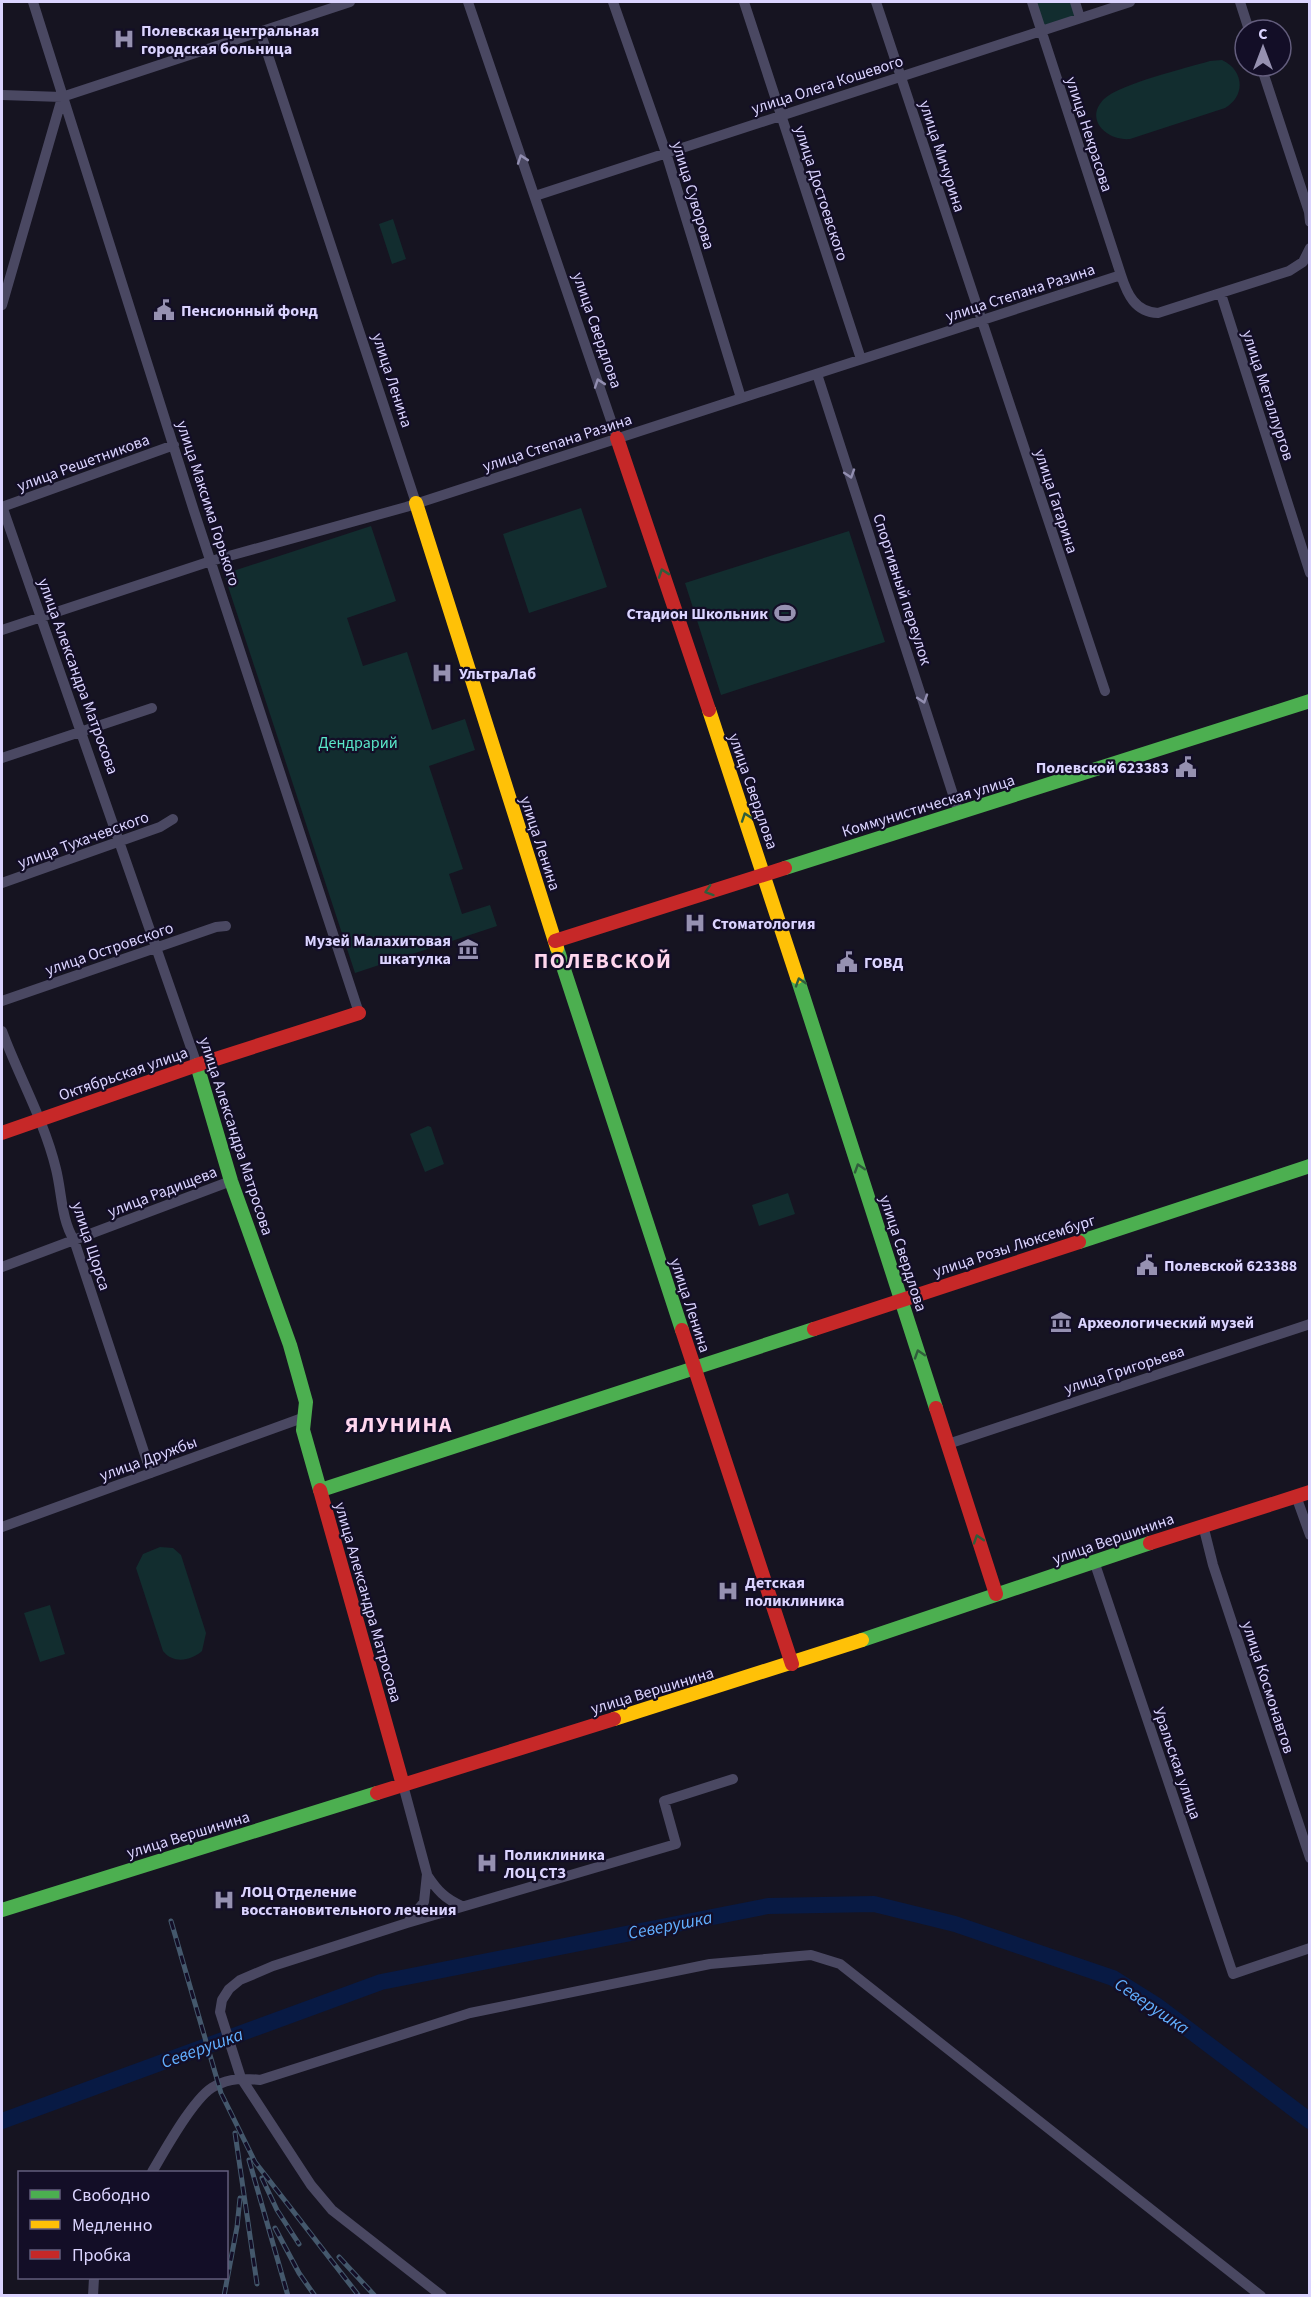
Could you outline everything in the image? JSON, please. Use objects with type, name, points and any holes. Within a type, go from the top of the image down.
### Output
[{"type":"street","name":"улица Максима Горького","points":[[33,2],[211,561],[359,1013]]},
{"type":"street","points":[[2,95],[62,97],[350,2]]},
{"type":"street","name":"улица Свердлова","points":[[468,2],[765,873],[996,1594]]},
{"type":"street","name":"улица Суворова","points":[[613,2],[666,153],[741,398]]},
{"type":"street","name":"улица Достоевского","points":[[744,2],[861,359]]},
{"type":"street","name":"улица Мичурина","points":[[876,2],[981,320]]},
{"type":"street","name":"улица Некрасова","points":[[1032,2],[1130,298],[1150,313],[1166,311],[1221,294]]},
{"type":"street","points":[[1075,2],[1080,18]]},
{"type":"street","name":"улица Олега Кошевого","points":[[535,196],[1130,2]]},
{"type":"street","points":[[1240,2],[1245,18]]},
{"type":"street","name":"улица Ленина","points":[[260,32],[416,503],[555,941],[792,1664]]},
{"type":"street","points":[[1265,78],[1309,215]]},
{"type":"street","points":[[2,305],[62,97]]},
{"type":"street","points":[[1221,294],[1294,268],[1306,258],[1310,248]]},
{"type":"street","name":"улица Степана Разина","points":[[2,630],[211,561],[416,503],[1121,275]]},
{"type":"street","name":"улица Металлургов","points":[[1221,294],[1310,573]]},
{"type":"street","name":"улица Гагарина","points":[[981,320],[1105,691]]},
{"type":"street","name":"Спортивный переулок","points":[[817,374],[959,813]]},
{"type":"street","name":"улица Решетникова","points":[[2,507],[174,445]]},
{"type":"street","name":"улица Александра Матросова","points":[[2,507],[197,1065],[231,1181],[290,1346],[306,1402],[303,1430],[403,1785]]},
{"type":"street","name":"Коммунистическая улица","points":[[555,941],[1310,701]]},
{"type":"street","points":[[2,758],[152,708]]},
{"type":"street","name":"улица Тухачевского","points":[[2,884],[160,827],[173,819]]},
{"type":"street","name":"улица Островского","points":[[2,1001],[156,947],[216,927],[226,926]]},
{"type":"street","name":"Октябрьская улица","points":[[2,1133],[197,1065],[359,1013]]},
{"type":"street","name":"улица Щорса","points":[[2,1031],[39,1119],[56,1169],[68,1229],[74,1240],[151,1473]]},
{"type":"street","name":"улица Розы Люксембург","points":[[321,1490],[1310,1166]]},
{"type":"street","name":"улица Радищева","points":[[2,1268],[231,1181]]},
{"type":"street","name":"улица Григорьева","points":[[948,1444],[1310,1324]]},
{"type":"street","name":"улица Дружбы","points":[[2,1527],[305,1417]]},
{"type":"street","points":[[1303,1494],[1310,1535]]},
{"type":"street","name":"улица Вершинина","points":[[2,1910],[792,1664],[1094,1561],[1303,1494]]},
{"type":"street","name":"улица Космонавтов","points":[[1203,1525],[1213,1565],[1310,1858]]},
{"type":"street","name":"Уральская улица","points":[[1094,1561],[1233,1974],[1310,1948]]},
{"type":"street","points":[[441,2295],[332,2210],[311,2185],[241,2078],[220,2012],[222,2000],[229,1989],[253,1973],[462,1906],[676,1844],[664,1801],[733,1779]]},
{"type":"street","points":[[403,1785],[427,1874],[437,1890],[448,1900],[462,1906]]},
{"type":"street","points":[[407,1923],[424,1902],[427,1874]]},
{"type":"street","points":[[153,2171],[192,2109],[213,2086],[241,2078],[260,2080],[487,2009],[710,1964],[811,1955],[840,1964],[1261,2295]]},
{"type":"street","points":[[93,2295],[94,2279]]},
{"type":"green space","points":[[1035,2],[1073,2],[1077,16],[1043,26]]},
{"type":"green space","points":[[1222,60],[1229,64],[1233,68],[1233,78],[1239,78],[1240,83],[1236,97],[1225,108],[1130,139],[1113,136],[1100,127],[1096,114],[1098,107],[1112,93],[1154,77],[1210,61]]},
{"type":"green space","points":[[393,219],[406,259],[392,264],[379,224]]},
{"type":"green space","points":[[581,508],[607,587],[529,613],[503,534]]},
{"type":"green space","name":"Дендрарий","points":[[371,526],[396,601],[347,618],[363,666],[407,652],[432,730],[465,719],[475,750],[429,766],[463,869],[449,874],[462,914],[490,905],[497,926],[355,973],[224,574]]},
{"type":"green space","name":"Стадион Школьник","points":[[849,531],[885,642],[721,695],[685,583]]},
{"type":"green space","points":[[428,1126],[431,1127],[444,1164],[425,1172],[410,1134]]},
{"type":"green space","points":[[788,1193],[795,1214],[759,1226],[752,1205]]},
{"type":"green space","points":[[160,1547],[173,1548],[181,1555],[206,1633],[202,1651],[187,1659],[172,1658],[163,1651],[136,1568],[143,1554]]},
{"type":"green space","points":[[50,1605],[65,1654],[40,1662],[24,1613]]},
{"type":"waterway","name":"Северушка","points":[[2,2121],[381,1982],[768,1906],[874,1904],[955,1924],[1113,1978],[1156,2005],[1310,2121]]},
{"type":"railway","points":[[171,1921],[221,2093],[255,2162],[359,2296]]},
{"type":"railway","points":[[235,2133],[257,2284]]},
{"type":"railway","points":[[249,2160],[288,2296]]},
{"type":"railway","points":[[262,2178],[277,2210],[299,2244]]},
{"type":"railway","points":[[228,2275],[240,2198]]},
{"type":"railway","points":[[275,2228],[299,2273],[315,2296]]},
{"type":"railway","points":[[339,2257],[375,2296]]},
{"type":"railway","points":[[224,2296],[227,2279]]},
{"type":"traffic: fast","points":[[785,868],[1310,701]]},
{"type":"traffic: fast","points":[[557,948],[682,1330]]},
{"type":"traffic: fast","points":[[797,977],[936,1408]]},
{"type":"traffic: fast","points":[[197,1065],[231,1181],[290,1345],[306,1402],[303,1430],[320,1490]]},
{"type":"traffic: fast","points":[[1079,1242],[1310,1166]]},
{"type":"traffic: fast","points":[[321,1490],[814,1329]]},
{"type":"traffic: fast","points":[[862,1640],[1150,1543]]},
{"type":"traffic: fast","points":[[2,1910],[377,1793]]},
{"type":"traffic: slow","points":[[416,503],[557,948]]},
{"type":"traffic: slow","points":[[709,710],[797,977]]},
{"type":"traffic: slow","points":[[614,1719],[862,1640]]},
{"type":"traffic: jam","points":[[617,438],[709,710]]},
{"type":"traffic: jam","points":[[555,941],[785,868]]},
{"type":"traffic: jam","points":[[2,1133],[197,1065],[359,1013]]},
{"type":"traffic: jam","points":[[814,1329],[1079,1242]]},
{"type":"traffic: jam","points":[[682,1330],[792,1664]]},
{"type":"traffic: jam","points":[[936,1408],[996,1594]]},
{"type":"traffic: jam","points":[[320,1490],[403,1785]]},
{"type":"traffic: jam","points":[[1150,1543],[1310,1492]]},
{"type":"traffic: jam","points":[[377,1793],[614,1719]]},
{"type":"place","name":"Полевская центральная городская больница","points":[[124,39]]},
{"type":"place","name":"Пенсионный фонд","points":[[164,310]]},
{"type":"place","name":"Стадион Школьник","points":[[785,613]]},
{"type":"place","name":"УльтраЛаб","points":[[442,673]]},
{"type":"place","name":"Полевской 623383","points":[[1186,767]]},
{"type":"place","name":"Стоматология","points":[[695,923]]},
{"type":"place","name":"Музей Малахитовая шкатулка","points":[[468,949]]},
{"type":"place","name":"ГОВД","points":[[847,962]]},
{"type":"place","name":"Полевской 623388","points":[[1147,1265]]},
{"type":"place","name":"Археологический музей","points":[[1061,1322]]},
{"type":"place","name":"Детская поликлиника","points":[[728,1591]]},
{"type":"place","name":"Поликлиника ЛОЦ СТЗ","points":[[487,1863]]},
{"type":"place","name":"ЛОЦ Отделение восстановительного лечения","points":[[224,1900]]},
{"type":"district","name":"ПОЛЕВСКОЙ","points":[[603,960]]},
{"type":"district","name":"ЯЛУНИНА","points":[[399,1424]]}]
